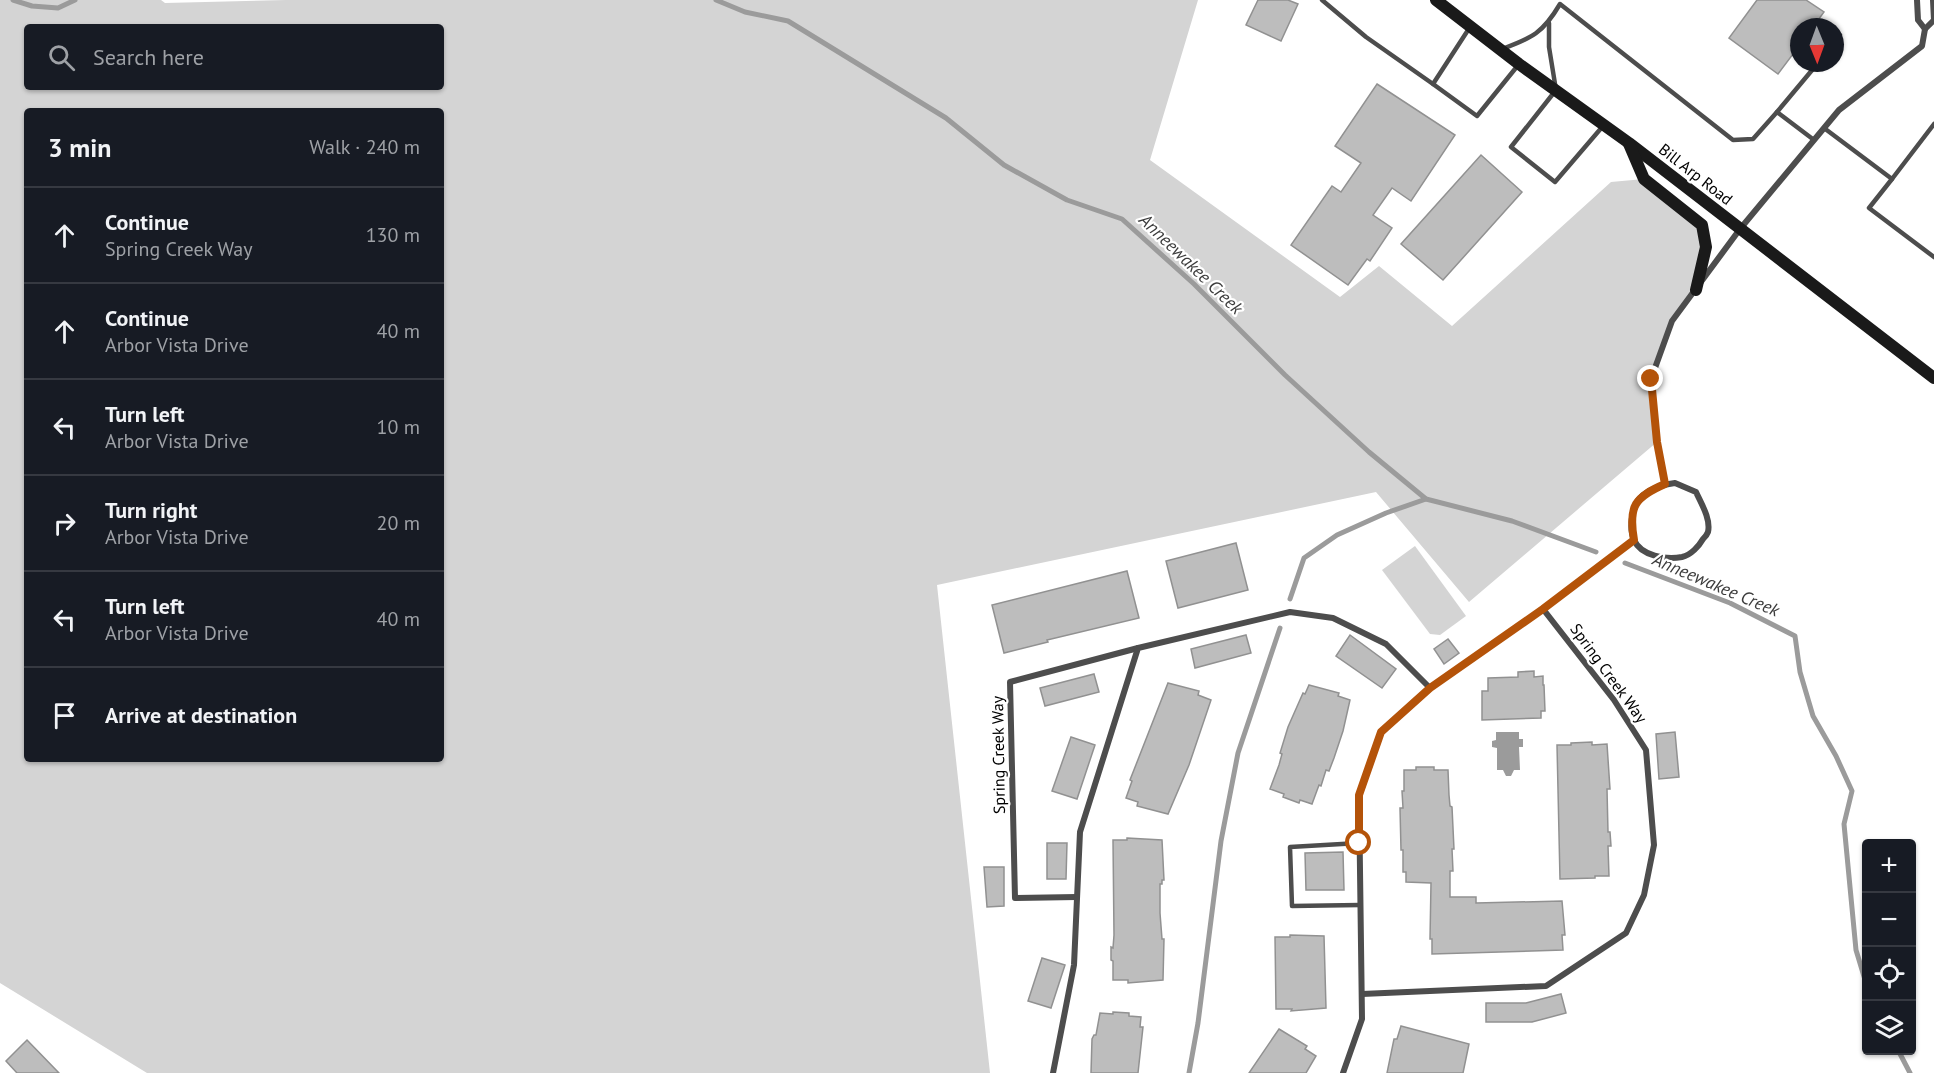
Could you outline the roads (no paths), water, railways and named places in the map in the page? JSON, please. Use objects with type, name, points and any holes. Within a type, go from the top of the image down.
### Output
[{"type":"main road","name":"Bill Arp Road","points":[[1436,0],[1519,64],[1629,143],[1934,378]]},
{"type":"main road","points":[[1629,143],[1644,179],[1702,225],[1706,247],[1696,290]]},
{"type":"street","points":[[1917,0],[1918,20],[1925,29]]},
{"type":"street","points":[[1665,484],[1657,442],[1651,379],[1672,321],[1740,229],[1839,110],[1922,46],[1925,29],[1934,20],[1933,0]]},
{"type":"street","points":[[1675,483],[1696,492],[1706,514],[1708,531],[1699,546],[1685,557],[1666,558],[1644,552],[1634,540],[1631,524],[1633,508],[1644,493],[1665,484],[1675,483]]},
{"type":"street","points":[[1343,1073],[1362,1019],[1359,795],[1381,732],[1430,688],[1543,609],[1634,540]]},
{"type":"street","name":"Spring Creek Way","points":[[1362,994],[1546,986],[1626,933],[1644,895],[1654,845],[1646,750],[1614,700],[1543,609]]},
{"type":"street","name":"Spring Creek Way","points":[[1077,897],[1015,897],[1010,682],[1138,648],[1290,612],[1333,618],[1386,644],[1430,688]]},
{"type":"street","points":[[1053,1073],[1074,965],[1080,832],[1138,648]]},
{"type":"lane","points":[[1322,0],[1366,37],[1477,116],[1519,64]]},
{"type":"lane","points":[[1555,0],[1733,140],[1753,139],[1810,72]]},
{"type":"lane","points":[[1501,50],[1530,39],[1549,22],[1560,4]]},
{"type":"lane","points":[[1549,22],[1549,47],[1556,90],[1511,147],[1555,182],[1604,125]]},
{"type":"lane","points":[[1433,84],[1471,26]]},
{"type":"lane","points":[[1777,112],[1814,140]]},
{"type":"lane","points":[[1934,124],[1869,208],[1934,257]]},
{"type":"lane","points":[[1824,128],[1892,178]]},
{"type":"lane","points":[[1359,843],[1290,847],[1292,906],[1360,905]]},
{"type":"waterway","name":"Anneewakee Creek","points":[[13,0],[32,6],[58,8],[75,0]]},
{"type":"waterway","name":"Anneewakee Creek","points":[[716,0],[745,12],[788,21],[946,118],[1004,165],[1067,200],[1122,219],[1194,284],[1285,375],[1369,452],[1426,499],[1512,521],[1596,552]]},
{"type":"waterway","points":[[1290,599],[1304,558],[1337,535],[1386,513],[1426,499]]},
{"type":"waterway","points":[[1625,563],[1730,603],[1795,636],[1800,672],[1813,716],[1836,756],[1852,791],[1844,824],[1856,950],[1862,970]]},
{"type":"waterway","points":[[1189,1073],[1198,1023],[1221,841],[1238,753],[1280,628]]},
{"type":"waterway","points":[[1901,1055],[1910,1073]]}]
